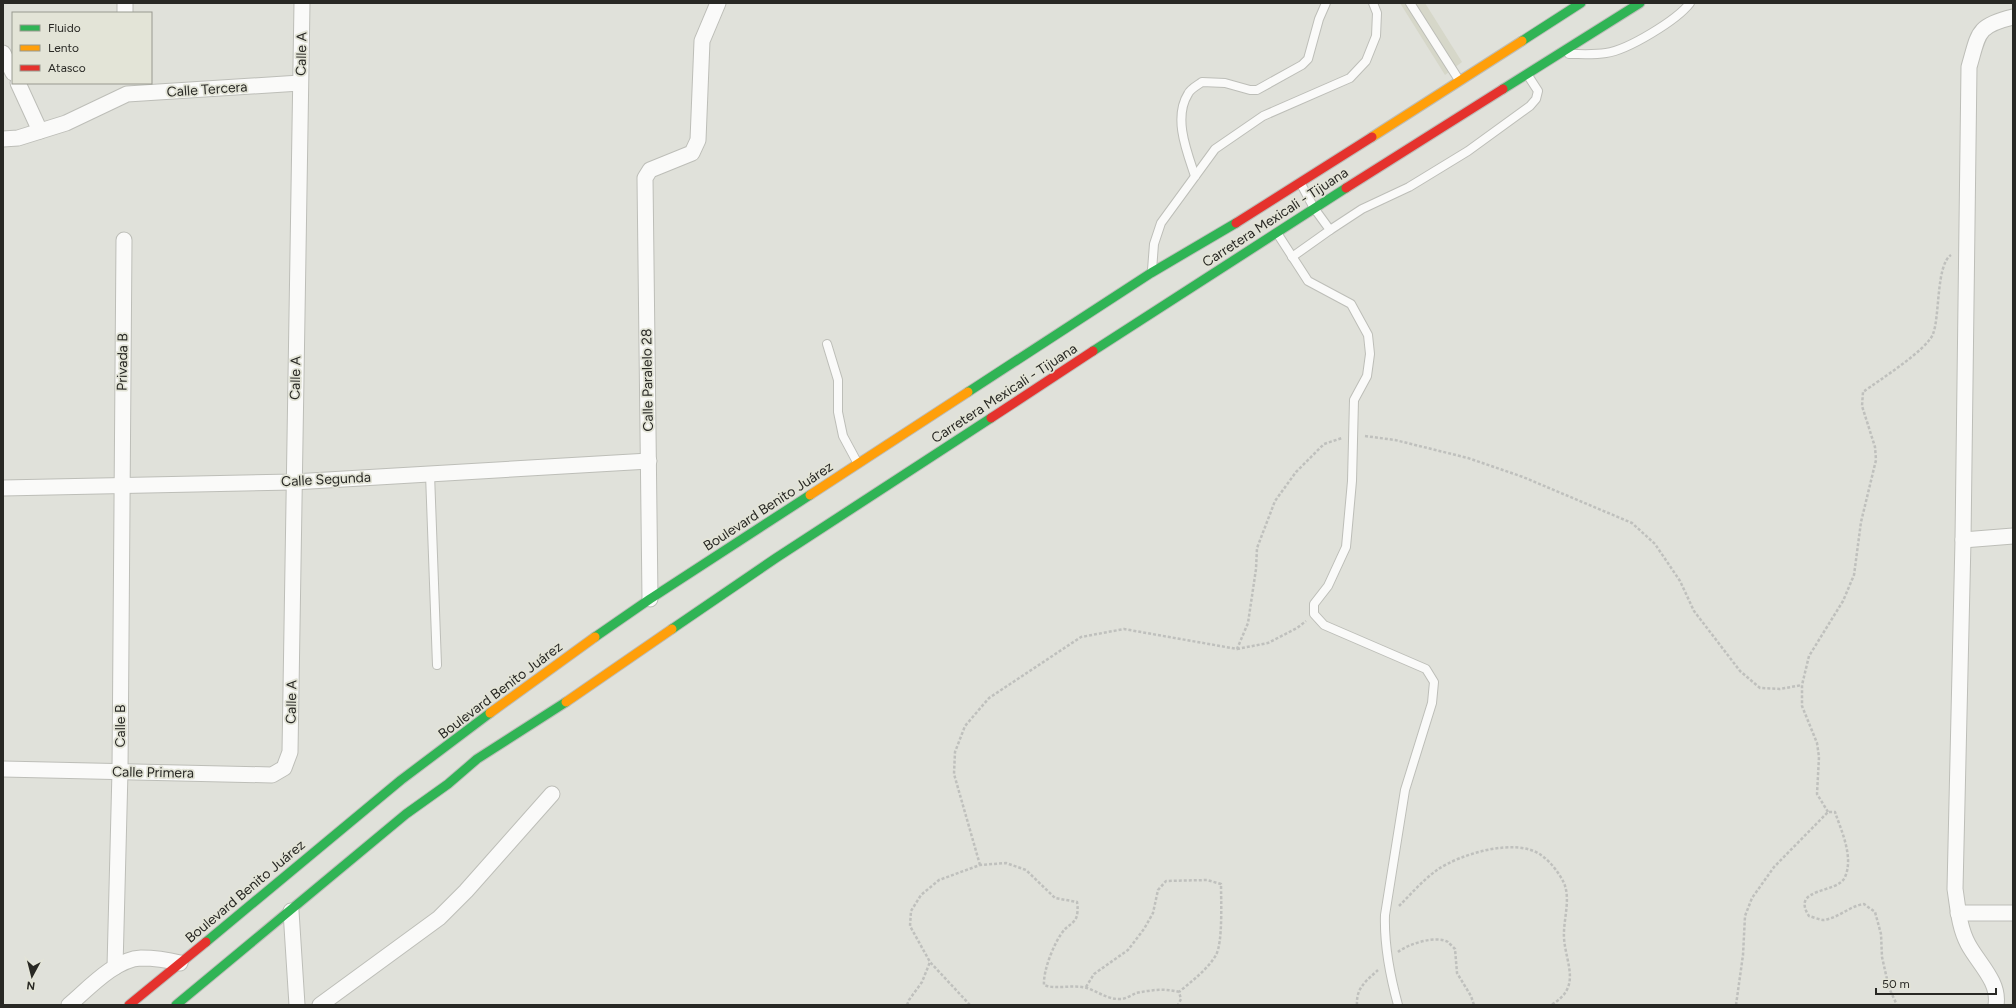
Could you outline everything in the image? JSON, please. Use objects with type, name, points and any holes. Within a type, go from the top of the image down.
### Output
[{"type":"main road","name":"Carretera Mexicali - Tijuana","points":[[912,430],[1151,273],[1261,208],[1581,3]]},
{"type":"main road","name":"Carretera Mexicali - Tijuana","points":[[363,850],[406,814],[448,784],[477,759],[545,716],[776,558],[1276,232],[1526,73],[1640,3]]},
{"type":"main road","name":"Boulevard Benito Juárez","points":[[129,1005],[402,780],[453,747],[530,683],[650,599],[786,509],[912,430]]},
{"type":"main road","points":[[176,1005],[363,850],[376,825]]},
{"type":"street","name":"Calle Paralelo 28","points":[[650,599],[644,178],[650,170],[678,160],[692,153],[698,140],[702,41],[718,3]]},
{"type":"street","name":"Calle A","points":[[290,752],[300,83],[303,4]]},
{"type":"street","points":[[1996,1005],[1996,992],[1991,980],[1968,944],[1958,913],[1955,889],[1963,540],[1969,67],[1979,34],[1992,22],[2013,17]]},
{"type":"street","points":[[3,53],[12,70]]},
{"type":"street","name":"Calle Tercera","points":[[3,139],[18,138],[66,123],[127,89],[300,83]]},
{"type":"street","points":[[18,84],[40,131]]},
{"type":"street","name":"Privada B","points":[[121,486],[124,240]]},
{"type":"street","name":"Calle Segunda","points":[[3,488],[294,482],[649,461]]},
{"type":"street","name":"Calle B","points":[[115,967],[120,771],[121,486]]},
{"type":"street","points":[[1963,540],[2013,536]]},
{"type":"street","name":"Calle Primera","points":[[3,769],[272,775],[284,768],[290,752]]},
{"type":"street","points":[[320,1005],[439,918],[466,891],[552,794]]},
{"type":"street","points":[[290,911],[297,1005]]},
{"type":"street","points":[[1958,913],[2013,913]]},
{"type":"street","points":[[69,1005],[115,967],[126,961],[140,958],[180,963]]},
{"type":"lane","points":[[1195,176],[1184,144],[1181,116],[1188,94],[1202,82],[1225,83],[1250,90],[1257,90],[1302,65],[1308,59],[1319,19],[1326,3]]},
{"type":"lane","points":[[1151,273],[1154,244],[1161,223],[1215,149],[1263,116],[1350,78],[1366,61],[1376,36],[1377,12],[1373,3]]},
{"type":"lane","points":[[1410,3],[1459,80]]},
{"type":"lane","points":[[1556,55],[1607,53],[1626,46],[1664,24],[1690,3]]},
{"type":"lane","points":[[1292,257],[1362,209],[1409,187],[1468,151],[1530,106],[1536,100],[1538,90],[1526,73]]},
{"type":"lane","points":[[1300,182],[1314,208],[1330,230]]},
{"type":"lane","points":[[1276,232],[1308,281],[1351,304],[1368,335],[1370,354],[1367,376],[1354,400],[1352,474],[1346,547],[1328,586],[1314,604],[1314,614],[1324,625],[1426,669],[1434,682],[1432,703],[1405,790],[1385,915],[1385,929],[1389,959],[1398,1005]]},
{"type":"lane","points":[[827,344],[838,380],[838,412],[843,436],[859,464]]},
{"type":"lane","points":[[430,474],[437,665]]},
{"type":"path","points":[[1828,812],[1817,794],[1819,757],[1817,743],[1802,706],[1802,686],[1809,656],[1843,601],[1854,575],[1861,522],[1876,460],[1876,447],[1862,406],[1863,392],[1925,346],[1933,335],[1942,275],[1947,258],[1966,246]]},
{"type":"path","points":[[1237,649],[1268,643],[1297,628],[1314,614]]},
{"type":"path","points":[[1736,1005],[1743,955],[1745,916],[1752,898],[1774,867],[1828,812],[1835,812],[1846,841],[1847,865],[1845,878],[1838,886],[1811,893],[1805,902],[1805,910],[1809,916],[1824,920],[1853,906],[1864,904],[1875,912],[1880,934],[1882,957],[1889,988],[1897,1005]]},
{"type":"path","points":[[1385,915],[1400,906],[1437,870],[1466,856],[1492,849],[1520,848],[1541,855],[1557,870],[1564,884],[1567,895],[1564,930],[1565,949],[1571,972],[1567,990],[1559,1000],[1551,1005]]},
{"type":"path","points":[[970,1005],[930,962],[910,926],[911,911],[921,895],[939,880],[980,865],[1006,863],[1026,870],[1055,898],[1077,902],[1078,908],[1075,920],[1065,929],[1058,940],[1043,976],[1044,984],[1051,987],[1065,986],[1086,988],[1110,998],[1123,999],[1136,994],[1167,988],[1179,992]]},
{"type":"path","points":[[1086,988],[1094,974],[1128,950],[1144,929],[1153,913],[1158,890],[1166,881],[1207,880],[1222,884],[1220,933],[1217,953],[1204,971],[1179,992]]},
{"type":"path","points":[[1357,1005],[1357,994],[1365,981],[1389,959],[1406,946],[1428,940],[1446,941],[1455,949],[1457,974],[1471,996],[1474,1005]]},
{"type":"path","points":[[907,1005],[922,982],[930,962]]},
{"type":"path","points":[[1178,1005],[1181,999],[1179,992]]},
{"type":"shaded area","points":[[1400,3],[1425,3],[1462,62],[1445,75]]},
{"type":"traffic: fast","points":[[1522,41],[1581,3]]},
{"type":"traffic: fast","points":[[1503,89],[1640,3]]},
{"type":"traffic: fast","points":[[1093,351],[1346,188]]},
{"type":"traffic: fast","points":[[968,392],[1151,273],[1236,223]]},
{"type":"traffic: fast","points":[[672,629],[776,558],[991,418]]},
{"type":"traffic: fast","points":[[595,637],[650,599],[810,495]]},
{"type":"traffic: fast","points":[[176,1005],[406,814],[448,784],[477,759],[566,702]]},
{"type":"traffic: fast","points":[[206,942],[401,780],[490,713]]},
{"type":"traffic: slow","points":[[1372,137],[1522,41]]},
{"type":"traffic: slow","points":[[810,495],[968,392]]},
{"type":"traffic: slow","points":[[566,702],[672,629]]},
{"type":"traffic: slow","points":[[490,713],[595,637]]},
{"type":"traffic: jam","points":[[1346,188],[1503,89]]},
{"type":"traffic: jam","points":[[1236,223],[1372,137]]},
{"type":"traffic: jam","points":[[991,418],[1093,351]]},
{"type":"traffic: jam","points":[[129,1005],[206,942]]}]
